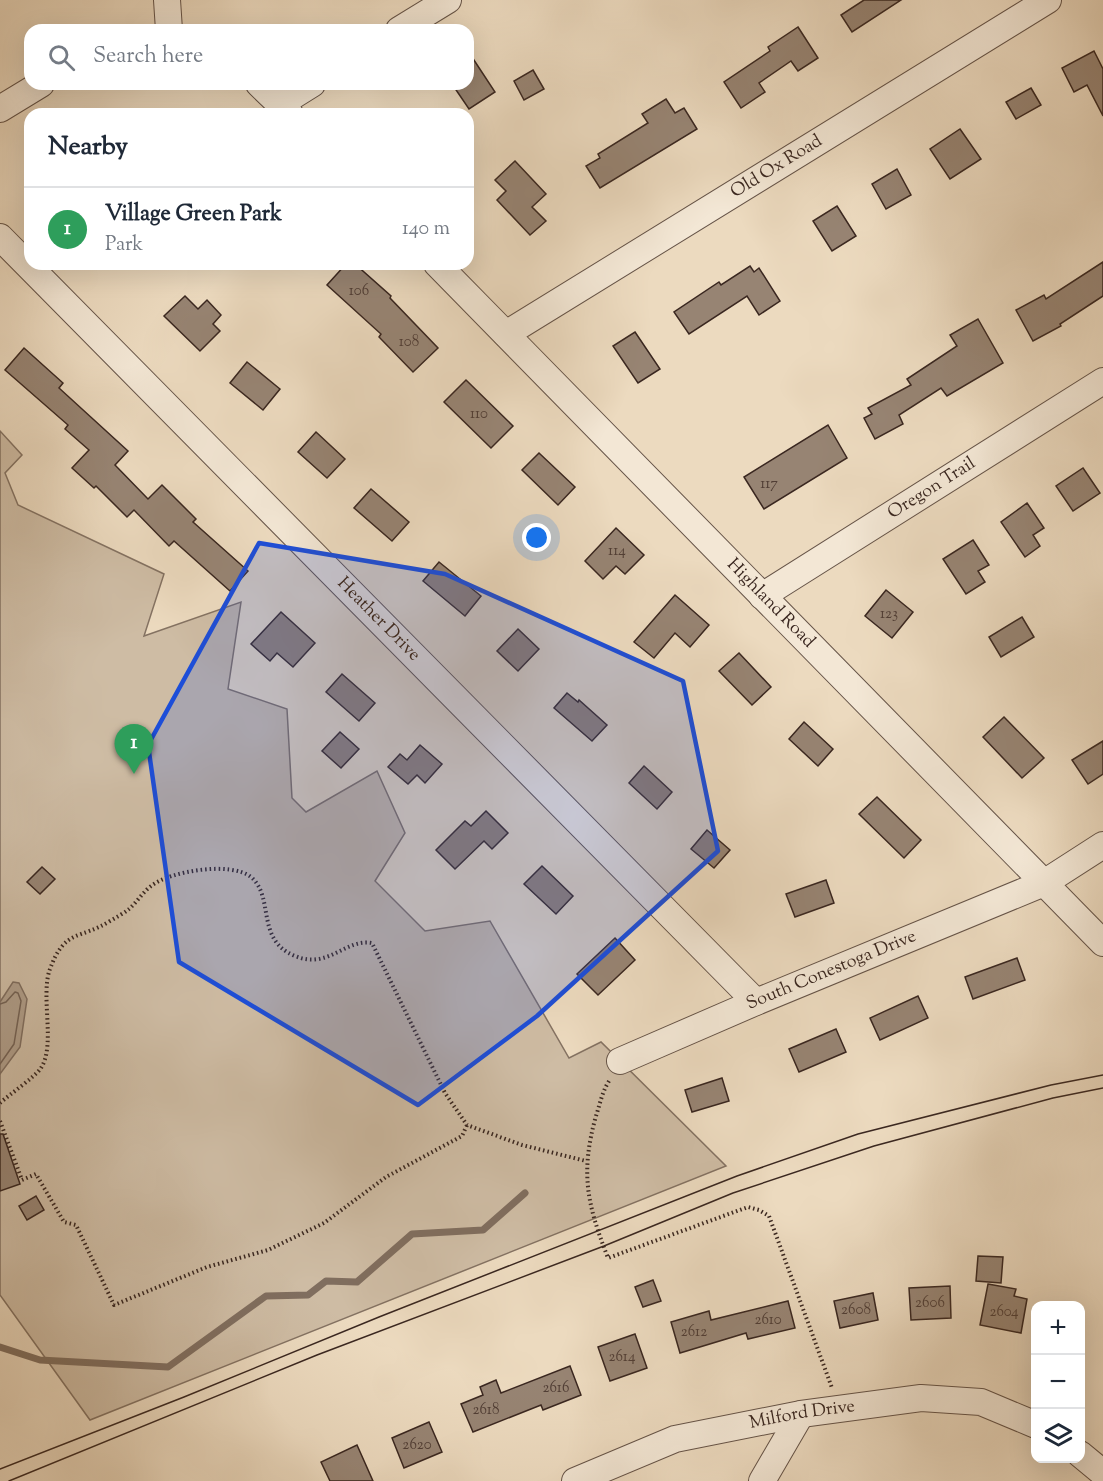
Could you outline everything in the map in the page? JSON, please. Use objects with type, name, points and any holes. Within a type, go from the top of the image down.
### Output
[{"type":"street","points":[[167,0],[169,24]]},
{"type":"street","points":[[409,24],[448,0]]},
{"type":"street","name":"Old Ox Road","points":[[506,334],[1048,0]]},
{"type":"street","points":[[0,110],[31,90]]},
{"type":"street","points":[[265,90],[284,108]]},
{"type":"street","points":[[286,108],[306,90]]},
{"type":"street","name":"Heather Drive","points":[[0,237],[24,261]]},
{"type":"street","name":"Heather Drive","points":[[33,270],[756,1002]]},
{"type":"street","name":"Highland Road","points":[[443,270],[1103,943]]},
{"type":"street","name":"Oregon Trail","points":[[762,596],[1103,381]]},
{"type":"street","name":"South Conestoga Drive","points":[[620,1061],[1044,883],[1103,845]]},
{"type":"street","name":"Milford Drive","points":[[575,1481],[675,1439],[801,1413],[839,1408],[921,1398],[981,1402],[1031,1423]]},
{"type":"street","points":[[762,1481],[801,1413]]},
{"type":"street","points":[[1085,1459],[1103,1473]]},
{"type":"path","points":[[0,1103],[41,1068],[46,1054],[48,973],[56,954],[68,939],[107,923],[130,908],[151,886],[167,877],[212,869],[239,870],[250,876],[259,886],[274,941],[294,956],[310,960],[326,958],[363,941],[372,943],[445,1093],[467,1125],[522,1145],[586,1161]]},
{"type":"path","points":[[620,1061],[604,1088],[586,1161],[589,1202],[608,1258],[748,1207],[769,1216],[839,1408]]},
{"type":"path","points":[[0,1121],[22,1179],[36,1174],[64,1222],[76,1226],[114,1305],[207,1266],[268,1250],[324,1223],[386,1177],[462,1136],[467,1125]]},
{"type":"highlighted area","points":[[259,543],[445,574],[683,681],[718,851],[537,1016],[418,1105],[179,962],[148,745]]},
{"type":"shaded area","points":[[0,431],[22,455],[5,473],[18,505],[164,574],[144,636],[241,602],[228,689],[287,709],[292,798],[306,812],[377,771],[405,833],[375,881],[425,931],[490,921],[569,1058],[601,1042],[726,1166],[90,1420],[0,1295]]},
{"type":"water","points":[[13,982],[19,983],[27,999],[20,1047],[0,1074],[0,1002]]},
{"type":"building","points":[[864,0],[901,0],[852,32],[841,15]]},
{"type":"building","points":[[798,27],[818,58],[798,71],[791,61],[759,83],[765,92],[741,108],[724,82],[770,51],[768,47]]},
{"type":"building","points":[[1094,51],[1103,69],[1103,116],[1087,85],[1074,92],[1062,68]]},
{"type":"building","points":[[474,60],[495,92],[468,108],[456,90],[474,90]]},
{"type":"building","points":[[533,70],[544,89],[524,100],[514,81]]},
{"type":"building","points":[[1031,88],[1041,105],[1016,119],[1006,102]]},
{"type":"building","points":[[666,99],[675,113],[684,108],[697,129],[600,188],[586,166],[600,158],[598,154],[648,123],[642,114]]},
{"type":"building","points":[[960,129],[981,159],[950,179],[930,149]]},
{"type":"building","points":[[515,161],[546,194],[532,207],[546,221],[530,235],[497,200],[506,191],[495,180]]},
{"type":"building","points":[[897,169],[911,195],[886,209],[872,184]]},
{"type":"building","points":[[837,206],[856,236],[832,251],[813,221]]},
{"type":"building","points":[[1103,262],[1103,296],[1060,324],[1061,326],[1033,341],[1016,310],[1044,295],[1046,299]]},
{"type":"building","points":[[750,266],[754,272],[759,268],[780,301],[759,315],[747,296],[689,334],[674,312],[719,282],[721,285]]},
{"type":"building","points":[[341,270],[362,270],[391,296],[390,298],[438,348],[413,372],[379,337],[381,334],[327,285]]},
{"type":"building","points":[[185,296],[198,309],[207,300],[221,315],[213,324],[220,331],[200,351],[164,316]]},
{"type":"building","points":[[978,319],[1003,363],[947,396],[941,388],[899,415],[903,424],[875,439],[864,418],[872,414],[868,408],[911,385],[907,379],[957,346],[950,335]]},
{"type":"building","points":[[635,332],[660,369],[638,383],[613,346]]},
{"type":"building","points":[[24,348],[63,383],[59,388],[128,451],[115,465],[148,499],[162,485],[196,519],[193,522],[248,571],[230,591],[174,541],[169,546],[134,510],[127,517],[96,486],[94,488],[72,468],[89,450],[65,429],[68,425],[5,370]]},
{"type":"building","points":[[247,362],[280,389],[263,410],[230,383]]},
{"type":"building","points":[[466,380],[513,426],[491,448],[444,402]]},
{"type":"building","points":[[828,425],[847,458],[764,509],[744,477]]},
{"type":"building","points":[[316,432],[345,459],[327,478],[298,452]]},
{"type":"building","points":[[539,453],[575,487],[558,505],[522,470]]},
{"type":"building","points":[[1083,468],[1100,493],[1073,511],[1056,486]]},
{"type":"building","points":[[371,489],[409,522],[392,541],[354,508]]},
{"type":"building","points":[[1027,503],[1044,528],[1033,535],[1040,546],[1025,557],[1001,522]]},
{"type":"building","points":[[616,528],[644,555],[625,574],[616,566],[603,579],[585,561]]},
{"type":"building","points":[[973,540],[989,565],[978,571],[985,582],[966,594],[943,559]]},
{"type":"building","points":[[439,562],[481,596],[465,616],[423,581]]},
{"type":"building","points":[[886,590],[913,612],[892,638],[865,616]]},
{"type":"building","points":[[675,595],[709,625],[690,647],[675,633],[654,658],[634,642]]},
{"type":"building","points":[[281,612],[315,643],[293,667],[277,653],[270,661],[251,644]]},
{"type":"building","points":[[1022,617],[1034,637],[1001,657],[989,637]]},
{"type":"building","points":[[518,629],[539,649],[518,671],[497,651]]},
{"type":"building","points":[[739,653],[771,687],[752,705],[719,671]]},
{"type":"building","points":[[342,674],[375,703],[359,721],[326,692]]},
{"type":"building","points":[[567,693],[578,702],[579,700],[607,725],[592,741],[554,708]]},
{"type":"building","points":[[1004,717],[1044,758],[1022,778],[983,737]]},
{"type":"building","points":[[804,722],[833,749],[818,766],[789,739]]},
{"type":"building","points":[[340,732],[359,749],[341,768],[322,751]]},
{"type":"building","points":[[1103,741],[1103,774],[1088,784],[1072,760]]},
{"type":"building","points":[[420,745],[442,764],[425,783],[417,775],[408,784],[388,767],[400,754],[407,760]]},
{"type":"building","points":[[644,766],[672,792],[657,809],[629,783]]},
{"type":"building","points":[[877,797],[921,840],[904,858],[859,814]]},
{"type":"building","points":[[486,811],[508,833],[492,849],[484,841],[455,869],[436,850],[465,821],[471,826]]},
{"type":"building","points":[[707,830],[730,850],[714,868],[691,849]]},
{"type":"building","points":[[542,866],[573,896],[556,914],[524,884]]},
{"type":"building","points":[[42,867],[55,879],[40,894],[27,882]]},
{"type":"building","points":[[826,880],[834,903],[795,917],[786,894]]},
{"type":"building","points":[[615,938],[635,960],[598,995],[577,974]]},
{"type":"building","points":[[1017,958],[1025,980],[973,999],[965,977]]},
{"type":"building","points":[[918,996],[928,1018],[880,1040],[870,1018]]},
{"type":"building","points":[[836,1029],[846,1052],[799,1072],[789,1049]]},
{"type":"building","points":[[722,1078],[729,1101],[692,1112],[685,1090]]},
{"type":"building","points":[[0,1134],[3,1134],[20,1184],[0,1191]]},
{"type":"building","points":[[36,1196],[44,1210],[27,1220],[19,1206]]},
{"type":"building","points":[[978,1256],[1003,1257],[1001,1283],[976,1281]]},
{"type":"building","points":[[653,1280],[661,1301],[643,1307],[635,1287]]},
{"type":"building","points":[[988,1284],[1016,1289],[1014,1296],[1027,1299],[1021,1333],[980,1325]]},
{"type":"building","points":[[950,1286],[951,1318],[911,1320],[909,1288]]},
{"type":"building","points":[[873,1293],[878,1320],[840,1328],[834,1301]]},
{"type":"building","points":[[788,1301],[795,1328],[748,1339],[746,1333],[680,1353],[671,1322],[709,1311],[711,1320]]},
{"type":"building","points":[[635,1334],[647,1368],[610,1381],[598,1347]]},
{"type":"building","points":[[570,1366],[581,1395],[543,1410],[541,1405],[473,1432],[461,1404],[483,1395],[480,1387],[496,1380],[501,1393]]},
{"type":"building","points":[[429,1422],[442,1452],[404,1468],[392,1438]]},
{"type":"building","points":[[357,1445],[373,1481],[330,1481],[321,1462]]},
{"type":"waterway","points":[[0,1347],[40,1360],[168,1367],[266,1296],[308,1295],[326,1281],[357,1282],[412,1234],[483,1230],[525,1193]]},
{"type":"tram line","points":[[0,1469],[737,1176],[858,1134],[1051,1085],[1103,1075]]},
{"type":"tram line","points":[[9,1481],[317,1355],[604,1246],[733,1193],[874,1146],[1053,1098],[1103,1088]]},
{"type":"place","name":"Village Green Park","points":[[134,774]]}]
